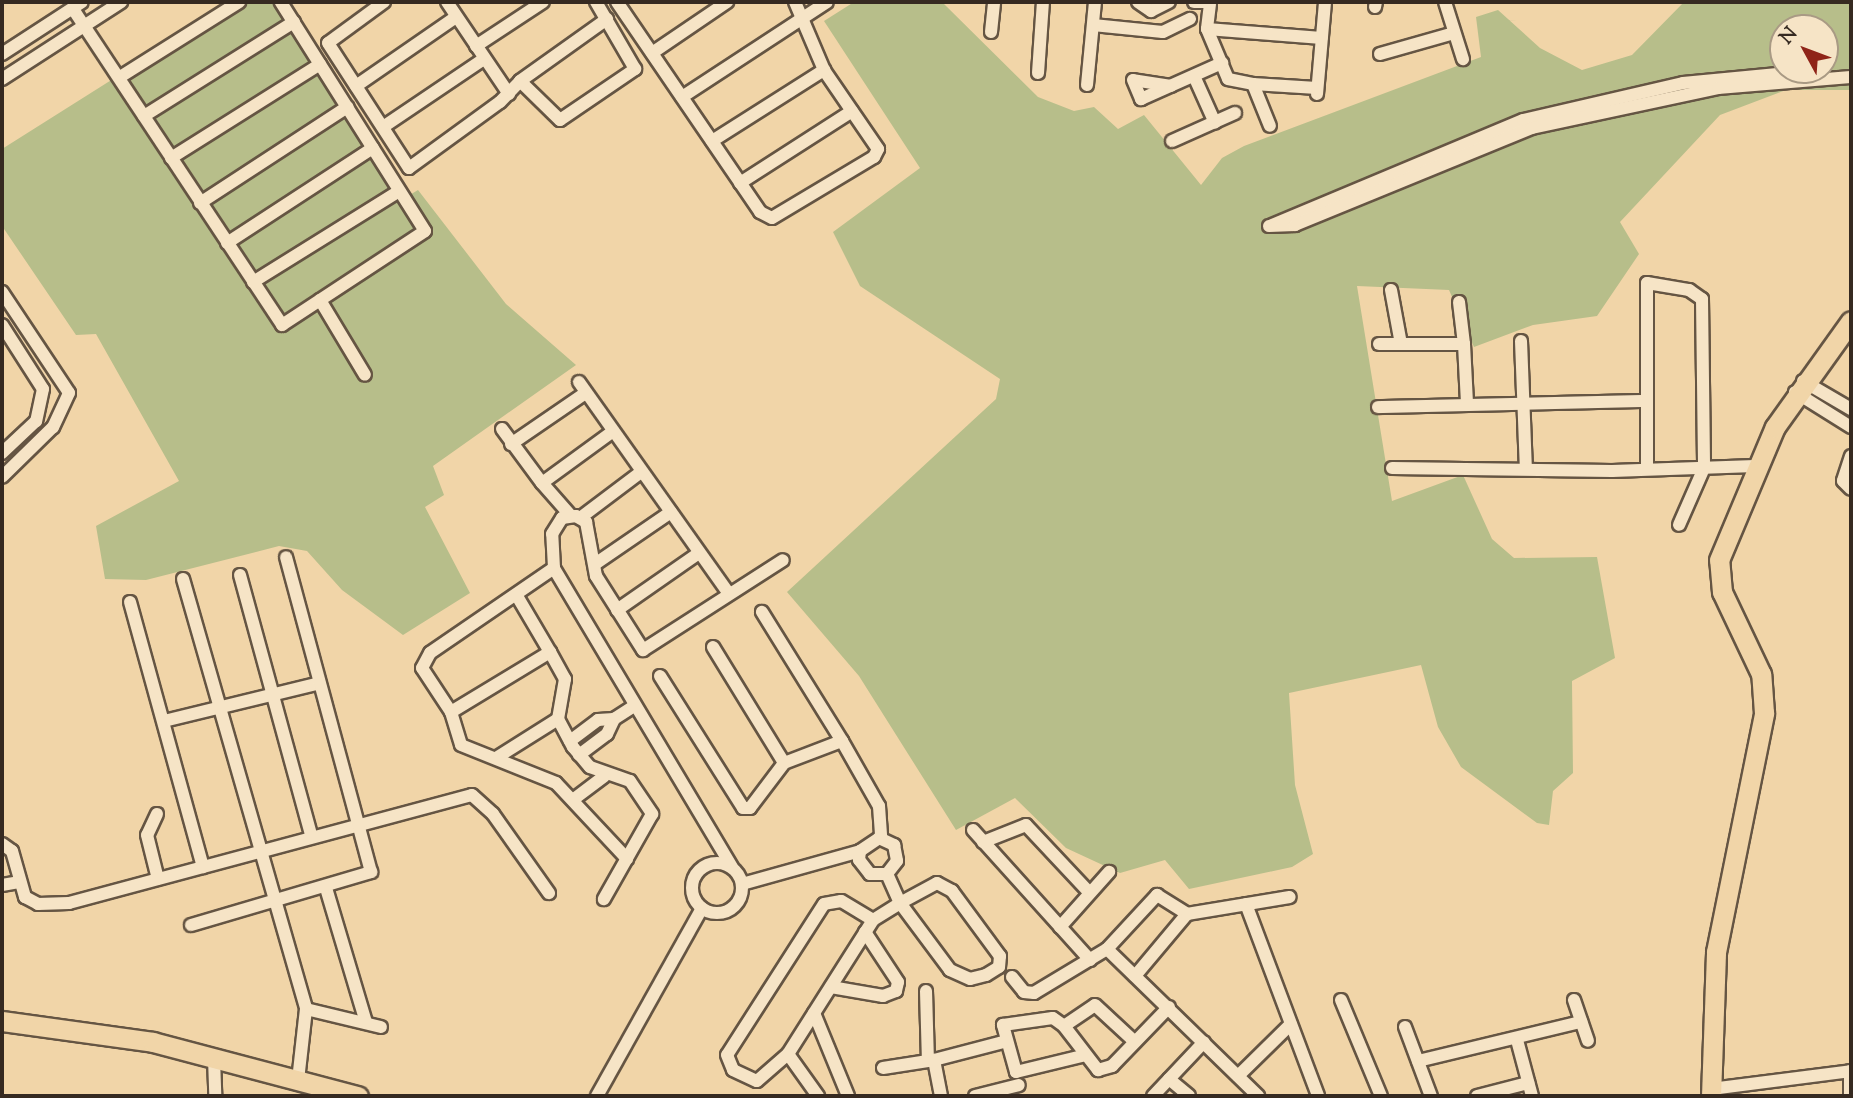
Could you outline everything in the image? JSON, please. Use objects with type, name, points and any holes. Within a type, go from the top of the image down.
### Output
[{"type":"main road","points":[[1711,1093],[1716,952],[1764,713],[1761,674],[1717,576],[1726,536],[1755,466],[1799,387],[1851,321]]},
{"type":"main road","points":[[2,1021],[85,1029],[214,1058],[358,1096]]},
{"type":"street","points":[[2,79],[121,2]]},
{"type":"street","points":[[120,77],[239,2]]},
{"type":"street","points":[[2,54],[78,5],[87,25],[144,116],[282,325],[425,231],[281,2]]},
{"type":"street","points":[[384,2],[328,43],[409,168],[509,94],[520,81],[607,19]]},
{"type":"street","points":[[476,46],[543,2]]},
{"type":"street","points":[[520,81],[559,120],[635,69],[596,2]]},
{"type":"street","points":[[652,53],[727,2]]},
{"type":"street","points":[[623,4],[652,53],[760,212],[772,218],[874,157],[878,149],[824,70],[804,16],[795,2]]},
{"type":"street","points":[[682,97],[827,2]]},
{"type":"street","points":[[991,32],[994,2]]},
{"type":"street","points":[[1038,73],[1043,2]]},
{"type":"street","points":[[1087,85],[1095,2]]},
{"type":"street","points":[[1138,2],[1151,10],[1169,2]]},
{"type":"street","points":[[1194,2],[1210,3],[1208,29],[1228,79],[1317,91],[1325,2]]},
{"type":"street","points":[[1445,2],[1463,59]]},
{"type":"street","points":[[356,86],[453,7],[509,94]]},
{"type":"street","points":[[1093,25],[1163,32],[1190,19]]},
{"type":"street","points":[[144,116],[294,22]]},
{"type":"street","points":[[1208,29],[1322,38]]},
{"type":"street","points":[[1380,54],[1454,33]]},
{"type":"street","points":[[383,127],[484,59]]},
{"type":"street","points":[[1171,86],[1222,63]]},
{"type":"street","points":[[171,158],[320,64]]},
{"type":"street","points":[[712,142],[824,70]]},
{"type":"street","points":[[1769,75],[1683,83],[1523,120],[1269,226],[1295,225],[1532,128],[1718,88],[1769,84]]},
{"type":"street","points":[[1194,76],[1215,123]]},
{"type":"street","points":[[1253,83],[1270,126]]},
{"type":"street","points":[[1264,109],[1268,84]]},
{"type":"street","points":[[200,203],[347,107]]},
{"type":"street","points":[[740,183],[852,111]]},
{"type":"street","points":[[1172,141],[1235,113]]},
{"type":"street","points":[[227,243],[373,148]]},
{"type":"street","points":[[253,282],[399,191]]},
{"type":"street","points":[[1647,468],[1647,283],[1697,293],[1703,314],[1704,468],[1679,525]]},
{"type":"street","points":[[1391,290],[1401,344]]},
{"type":"street","points":[[2,292],[69,393],[53,427],[2,477]]},
{"type":"street","points":[[320,300],[365,375]]},
{"type":"street","points":[[1459,302],[1467,404]]},
{"type":"street","points":[[2,326],[43,389],[36,421],[2,453]]},
{"type":"street","points":[[1521,341],[1526,470]]},
{"type":"street","points":[[1379,344],[1464,344]]},
{"type":"street","points":[[1799,387],[1851,409]]},
{"type":"street","points":[[1799,387],[1851,427]]},
{"type":"street","points":[[511,444],[582,388],[727,591]]},
{"type":"street","points":[[1378,407],[1646,401]]},
{"type":"street","points":[[502,429],[542,483],[575,517],[590,528],[595,564],[638,647],[646,650],[727,591],[783,560]]},
{"type":"street","points":[[542,483],[612,432]]},
{"type":"street","points":[[1851,456],[1843,481],[1851,489]]},
{"type":"street","points":[[1392,468],[1526,470],[1755,466]]},
{"type":"street","points":[[641,472],[575,517],[553,526],[554,568],[742,884],[741,897],[727,911],[702,908]]},
{"type":"street","points":[[595,564],[671,512]]},
{"type":"street","points":[[617,610],[699,553]]},
{"type":"street","points":[[191,925],[369,875],[372,867],[323,690],[316,684],[286,557]]},
{"type":"street","points":[[554,568],[424,658],[422,668],[452,712],[461,745],[541,774],[574,799],[627,859]]},
{"type":"street","points":[[240,575],[311,835]]},
{"type":"street","points":[[183,579],[306,1009],[298,1080]]},
{"type":"street","points":[[517,596],[565,679],[558,719],[570,741],[579,755],[604,776],[630,781],[652,814],[604,899]]},
{"type":"street","points":[[130,602],[203,867]]},
{"type":"street","points":[[762,612],[876,799],[881,838],[897,853],[887,874],[900,903],[955,974],[977,979],[999,967],[997,950],[943,883],[900,903],[873,920],[788,1054],[768,1076],[750,1082],[726,1060],[824,904],[841,901],[873,920]]},
{"type":"street","points":[[713,647],[784,762]]},
{"type":"street","points":[[452,712],[551,652]]},
{"type":"street","points":[[660,676],[743,807],[750,808],[784,762],[842,741]]},
{"type":"street","points":[[164,721],[316,684]]},
{"type":"street","points":[[570,741],[598,720],[614,719],[634,706]]},
{"type":"street","points":[[496,758],[558,719]]},
{"type":"street","points":[[579,755],[607,734],[614,719]]},
{"type":"street","points":[[574,799],[604,776]]},
{"type":"street","points":[[2,844],[12,851],[19,882],[30,901],[52,905],[203,867],[358,822],[478,797],[549,893]]},
{"type":"street","points":[[157,814],[146,835],[158,879]]},
{"type":"street","points":[[983,842],[1026,825],[1089,892]]},
{"type":"street","points":[[973,830],[1090,960]]},
{"type":"street","points":[[742,884],[860,851],[871,839],[881,838]]},
{"type":"street","points":[[860,851],[859,860],[870,874],[887,874]]},
{"type":"street","points":[[702,908],[692,892],[697,873],[713,863],[732,867]]},
{"type":"street","points":[[1060,927],[1108,872]]},
{"type":"street","points":[[2,886],[19,882]]},
{"type":"street","points":[[326,888],[366,1022]]},
{"type":"street","points":[[1012,976],[1028,995],[1107,949],[1153,897],[1187,914],[1290,897]]},
{"type":"street","points":[[1246,904],[1318,1096]]},
{"type":"street","points":[[597,1096],[702,908]]},
{"type":"street","points":[[1135,976],[1187,914]]},
{"type":"street","points":[[831,987],[883,996],[896,991],[898,982],[865,932]]},
{"type":"street","points":[[1107,949],[1258,1096]]},
{"type":"street","points":[[926,990],[931,1061],[942,1096]]},
{"type":"street","points":[[1341,999],[1381,1096]]},
{"type":"street","points":[[1574,1000],[1588,1041]]},
{"type":"street","points":[[1064,1026],[1095,1005],[1135,1042]]},
{"type":"street","points":[[1019,1083],[1003,1025],[1053,1018],[1064,1026],[1082,1056],[1098,1070],[1112,1066],[1169,1007]]},
{"type":"street","points":[[306,1009],[381,1027]]},
{"type":"street","points":[[814,1013],[848,1096]]},
{"type":"street","points":[[1418,1061],[1517,1040],[1581,1021]]},
{"type":"street","points":[[1238,1076],[1291,1024]]},
{"type":"street","points":[[1405,1027],[1431,1096]]},
{"type":"street","points":[[1477,1096],[1530,1090],[1517,1040]]},
{"type":"street","points":[[883,1068],[931,1061],[1007,1041]]},
{"type":"street","points":[[1153,1096],[1204,1042]]},
{"type":"street","points":[[788,1054],[818,1096]]},
{"type":"street","points":[[975,1096],[1019,1083],[1082,1056]]},
{"type":"street","points":[[214,1058],[215,1096]]},
{"type":"street","points":[[1711,1093],[1851,1071],[1850,1096]]},
{"type":"street","points":[[1169,1079],[1189,1096]]},
{"type":"green space","points":[[235,2],[272,2],[398,202],[418,190],[506,304],[576,365],[433,466],[444,495],[425,507],[470,593],[403,635],[342,590],[307,551],[279,546],[146,580],[105,579],[96,526],[179,481],[96,334],[76,335],[2,226],[2,149]]},
{"type":"green space","points":[[854,2],[942,2],[1038,97],[1074,111],[1094,107],[1118,129],[1144,115],[1201,185],[1222,158],[1244,146],[1481,57],[1476,17],[1498,10],[1540,48],[1582,70],[1632,55],[1684,2],[1851,2],[1851,90],[1786,90],[1720,115],[1620,222],[1639,254],[1597,316],[1533,325],[1474,347],[1449,290],[1357,286],[1392,501],[1463,475],[1492,539],[1514,558],[1597,557],[1615,658],[1572,681],[1573,773],[1553,791],[1549,825],[1537,823],[1461,767],[1438,727],[1421,665],[1289,693],[1295,785],[1313,854],[1292,867],[1189,889],[1165,860],[1120,873],[1066,848],[1015,798],[956,830],[859,676],[787,592],[996,399],[1000,379],[860,286],[833,232],[920,168],[824,21]]}]
